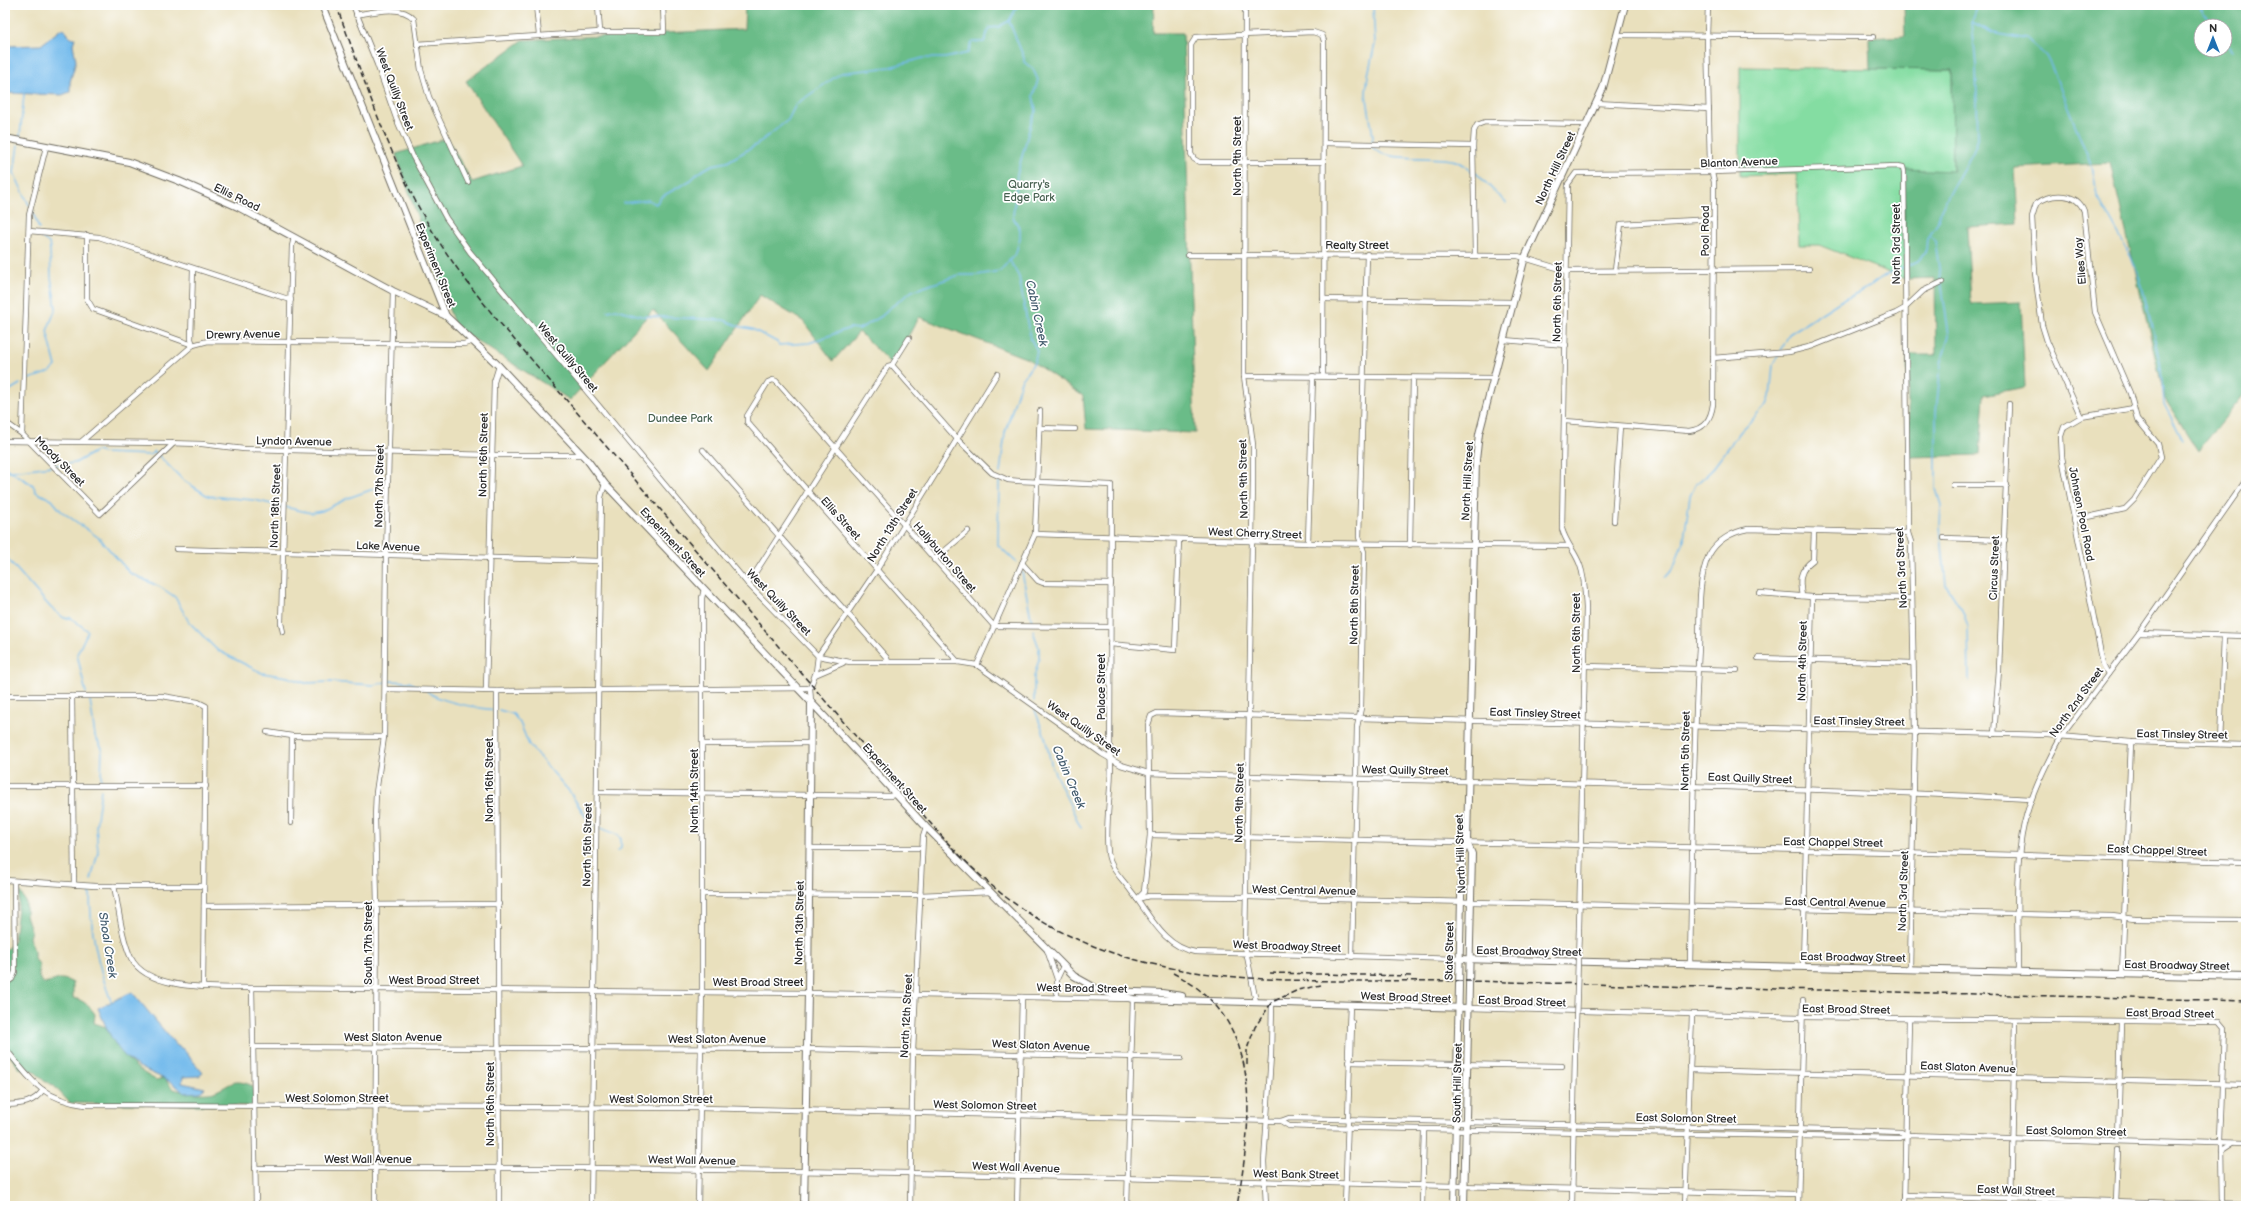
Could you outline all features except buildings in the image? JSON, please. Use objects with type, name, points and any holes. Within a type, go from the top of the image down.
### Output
[{"type":"main road","name":"Experiment Street","points":[[322,5],[446,316],[499,366],[582,455],[605,484],[799,689],[926,827],[1063,966],[1081,981],[1100,991],[1133,999]]},
{"type":"main road","name":"North Hill Street","points":[[1470,960],[1472,854],[1467,842],[1468,781],[1476,460],[1479,434],[1525,257],[1608,74],[1625,5]]},
{"type":"main road","name":"Ellis Road","points":[[5,138],[129,162],[180,181],[238,207],[393,290],[446,316]]},
{"type":"main road","name":"North 13th Street","points":[[804,1206],[811,702]]},
{"type":"main road","name":"State Street","points":[[1454,1206],[1460,903],[1462,854],[1467,842]]},
{"type":"main road","name":"East Broadway Street","points":[[1459,959],[1910,968],[2246,977]]},
{"type":"main road","name":"South Hill Street","points":[[1464,1206],[1470,960]]},
{"type":"main road","points":[[1100,991],[1162,993],[1207,1000]]},
{"type":"main road","name":"West Broad Street","points":[[1133,999],[1469,1008]]},
{"type":"street","name":"West Quilly Street","points":[[353,5],[377,64],[396,118],[422,174],[446,218],[470,252],[517,310],[748,584],[818,656],[845,662],[958,662],[977,665],[1111,759],[1133,770],[1148,773],[1468,781]]},
{"type":"street","points":[[536,5],[540,35]]},
{"type":"street","points":[[598,5],[600,32]]},
{"type":"street","points":[[417,44],[600,32],[664,32],[663,5]]},
{"type":"street","name":"North 9th Street","points":[[1245,5],[1246,161],[1244,376],[1253,444],[1253,542],[1246,954],[1256,1002]]},
{"type":"street","name":"Pool Road","points":[[1620,426],[1689,432],[1698,430],[1705,425],[1711,415],[1713,404],[1714,182],[1712,172],[1709,108],[1707,36],[1708,5]]},
{"type":"street","points":[[356,15],[402,11],[410,14],[414,19],[417,44],[429,97],[468,182]]},
{"type":"street","points":[[1322,376],[1324,162],[1324,41],[1322,36],[1313,32],[1196,37],[1193,40],[1191,45],[1191,154],[1194,159],[1199,162],[1324,162]]},
{"type":"street","points":[[1618,35],[1873,37]]},
{"type":"street","points":[[1596,103],[1709,108]]},
{"type":"street","points":[[1474,254],[1473,146],[1474,131],[1477,125],[1485,122],[1586,124]]},
{"type":"street","points":[[1324,143],[1473,146]]},
{"type":"street","name":"Moody Street","points":[[46,147],[32,199],[29,232],[22,434],[100,514],[174,443]]},
{"type":"street","name":"Blanton Avenue","points":[[1576,173],[1712,172],[1903,167]]},
{"type":"street","name":"North 3rd Street","points":[[1903,167],[1908,533],[1911,542],[1912,663],[1915,732],[1910,968]]},
{"type":"street","name":"North 6th Street","points":[[1572,1206],[1586,666],[1586,608],[1581,566],[1574,552],[1568,546],[1562,529],[1568,184],[1576,173]]},
{"type":"street","name":"Elles Way","points":[[2074,520],[2125,508],[2134,500],[2159,464],[2161,457],[2158,444],[2141,426],[2130,393],[2095,312],[2084,211],[2082,205],[2074,199],[2052,195],[2036,204],[2032,217],[2035,273],[2042,325],[2046,341],[2081,417]]},
{"type":"street","points":[[1615,270],[1621,224],[1714,219]]},
{"type":"street","points":[[29,232],[87,235],[110,240],[193,269],[291,300]]},
{"type":"street","name":"Drewry Avenue","points":[[87,235],[87,299],[93,309],[193,345],[208,341],[464,344],[474,341]]},
{"type":"street","name":"North 18th Street","points":[[283,632],[281,623],[292,246],[294,238]]},
{"type":"street","name":"North 8th Street","points":[[1352,957],[1354,839],[1358,718],[1360,708],[1364,552],[1359,537],[1367,254]]},
{"type":"street","name":"Realty Street","points":[[1188,255],[1474,254],[1525,257],[1567,271],[1809,269]]},
{"type":"street","points":[[82,441],[193,345],[191,340],[193,269]]},
{"type":"street","points":[[1713,358],[1789,352],[1812,346],[1905,308],[1923,291],[1942,282]]},
{"type":"street","name":"North 17th Street","points":[[386,681],[386,556],[393,290]]},
{"type":"street","points":[[1323,299],[1513,302]]},
{"type":"street","points":[[748,584],[836,450],[888,366],[892,365],[909,338]]},
{"type":"street","points":[[1504,340],[1566,345]]},
{"type":"street","points":[[892,365],[957,439],[992,473],[999,477],[1019,481],[1038,481]]},
{"type":"street","name":"North 16th Street","points":[[486,690],[494,382],[499,366]]},
{"type":"street","name":"North 13th Street","points":[[811,702],[810,688],[816,675],[818,656],[848,614],[876,570],[997,374]]},
{"type":"street","points":[[1244,376],[1493,378]]},
{"type":"street","points":[[1308,543],[1313,376]]},
{"type":"street","points":[[1410,545],[1413,378]]},
{"type":"street","name":"Hallyburton Street","points":[[773,380],[904,524],[934,560],[994,626]]},
{"type":"street","name":"Ellis Street","points":[[773,380],[768,382],[747,416],[747,422],[958,662]]},
{"type":"street","name":"Circus Street","points":[[1994,734],[1999,670],[2009,404]]},
{"type":"street","name":"Johnson Pool Road","points":[[2108,674],[2103,664],[2062,457],[2061,441],[2064,427],[2081,417],[2134,408]]},
{"type":"street","points":[[977,665],[1035,534],[1040,411]]},
{"type":"street","points":[[5,422],[22,434]]},
{"type":"street","points":[[1565,422],[1620,426],[1614,521]]},
{"type":"street","points":[[1040,428],[1075,429]]},
{"type":"street","name":"Lyndon Avenue","points":[[5,441],[174,443],[244,449],[493,455],[582,455]]},
{"type":"street","points":[[703,450],[887,658],[888,662]]},
{"type":"street","name":"North 2nd Street","points":[[2018,971],[2019,855],[2024,824],[2032,798],[2061,737],[2139,633],[2246,480]]},
{"type":"street","name":"Palace Street","points":[[1038,481],[1111,485],[1112,537],[1110,644],[1112,768],[1108,851],[1109,861],[1113,868],[1137,899]]},
{"type":"street","name":"North 15th Street","points":[[591,1206],[601,496],[605,484]]},
{"type":"street","points":[[1953,485],[2007,485]]},
{"type":"street","points":[[934,560],[968,531]]},
{"type":"street","name":"North 5th Street","points":[[1690,964],[1694,725],[1702,578],[1710,553],[1719,542],[1738,531],[1814,531]]},
{"type":"street","points":[[1802,596],[1800,578],[1802,571],[1812,560],[1814,531],[1908,533]]},
{"type":"street","name":"West Cherry Street","points":[[1035,534],[1253,542],[1568,546]]},
{"type":"street","points":[[1944,538],[2004,540]]},
{"type":"street","points":[[1110,644],[1175,650],[1179,540]]},
{"type":"street","name":"Lake Avenue","points":[[176,549],[600,561]]},
{"type":"street","points":[[1022,563],[1038,581],[1043,583],[1111,584]]},
{"type":"street","name":"North 14th Street","points":[[698,1206],[702,992],[702,598],[704,589]]},
{"type":"street","points":[[1760,593],[1812,597],[1912,598]]},
{"type":"street","name":"North 4th Street","points":[[1803,966],[1809,789],[1812,597]]},
{"type":"street","points":[[994,626],[1110,627]]},
{"type":"street","points":[[2139,633],[2246,636]]},
{"type":"street","points":[[2220,744],[2224,636]]},
{"type":"street","points":[[1758,658],[1912,663]]},
{"type":"street","name":"West Quilly Street","points":[[816,675],[845,662]]},
{"type":"street","points":[[2103,664],[2107,666],[2115,666]]},
{"type":"street","points":[[1586,666],[1737,670]]},
{"type":"street","name":"South 17th Street","points":[[375,1206],[377,904],[376,793],[384,737],[386,681]]},
{"type":"street","points":[[386,689],[497,691],[810,688]]},
{"type":"street","name":"North 16th Street","points":[[497,691],[499,1206]]},
{"type":"street","points":[[5,696],[162,696],[196,701],[206,706],[203,986]]},
{"type":"street","points":[[72,696],[74,885]]},
{"type":"street","name":"East Tinsley Street","points":[[1148,773],[1148,725],[1151,716],[1157,713],[1694,725],[1994,734],[2131,742],[2246,744]]},
{"type":"street","points":[[268,732],[292,736],[384,737]]},
{"type":"street","points":[[291,823],[292,736]]},
{"type":"street","points":[[2122,974],[2131,742]]},
{"type":"street","points":[[703,744],[811,743]]},
{"type":"street","points":[[1137,899],[1144,892],[1150,834],[1148,773]]},
{"type":"street","name":"East Quilly Street","points":[[1468,781],[1914,792],[2032,798]]},
{"type":"street","points":[[5,786],[206,786]]},
{"type":"street","points":[[597,792],[890,796],[897,794]]},
{"type":"street","name":"North 12th Street","points":[[910,1206],[913,1051],[917,995],[922,848],[923,836],[926,827]]},
{"type":"street","name":"East Chappel Street","points":[[1150,834],[2019,855],[2246,862]]},
{"type":"street","points":[[810,848],[922,848]]},
{"type":"street","points":[[5,880],[74,885],[204,886]]},
{"type":"street","points":[[5,984],[12,979],[15,972],[14,881]]},
{"type":"street","name":"West Broad Street","points":[[114,886],[124,936],[132,959],[142,971],[166,982],[203,986],[252,988],[808,993],[1133,999]]},
{"type":"street","points":[[702,894],[920,895],[991,892]]},
{"type":"street","name":"West Central Avenue","points":[[1137,899],[1149,896],[1247,897],[1471,903]]},
{"type":"street","name":"West Broadway Street","points":[[1137,899],[1151,920],[1184,950],[1246,954],[1459,959]]},
{"type":"street","name":"East Central Avenue","points":[[1471,903],[2246,920]]},
{"type":"street","points":[[204,906],[499,904]]},
{"type":"street","points":[[1046,948],[1057,979],[1057,997]]},
{"type":"street","points":[[1057,979],[1063,966]]},
{"type":"street","points":[[252,988],[256,1206]]},
{"type":"street","points":[[1017,1206],[1022,997]]},
{"type":"street","points":[[1127,1206],[1133,999]]},
{"type":"street","points":[[1798,1206],[1798,1137],[1803,1000]]},
{"type":"street","points":[[1266,1206],[1264,1162],[1272,1002]]},
{"type":"street","points":[[1345,1206],[1350,1005]]},
{"type":"street","name":"East Broad Street","points":[[1469,1008],[1909,1019],[2219,1022],[2222,1024],[2222,1083]]},
{"type":"street","points":[[1685,1206],[1692,1014]]},
{"type":"street","points":[[1904,1206],[1909,1019]]},
{"type":"street","points":[[2011,1206],[2015,1078],[2015,1020]]},
{"type":"street","points":[[2118,1141],[2121,1021]]},
{"type":"street","name":"West Slaton Avenue","points":[[253,1047],[499,1046],[807,1049],[1181,1058]]},
{"type":"street","name":"West Solomon Street","points":[[5,1048],[28,1078],[43,1090],[70,1103],[85,1105],[700,1108],[1281,1121],[1289,1118],[1466,1121]]},
{"type":"street","points":[[1349,1060],[1457,1065],[1562,1066]]},
{"type":"street","name":"East Slaton Avenue","points":[[1690,1070],[1907,1074],[2246,1084]]},
{"type":"street","points":[[2220,1205],[2222,1083]]},
{"type":"street","points":[[5,1104],[25,1104],[37,1099],[43,1090]]},
{"type":"street","name":"West Solomon Street","points":[[1281,1121],[1289,1126],[1424,1130],[1466,1129]]},
{"type":"street","name":"East Solomon Street","points":[[1466,1121],[1901,1132],[1906,1135],[2246,1145]]},
{"type":"street","name":"East Solomon Street","points":[[1466,1129],[1798,1137],[1900,1138],[1906,1135]]},
{"type":"street","points":[[1422,1206],[1424,1130]]},
{"type":"street","points":[[2220,1153],[2232,1145]]},
{"type":"street","points":[[2116,1202],[2118,1149]]},
{"type":"street","name":"West Wall Avenue","points":[[255,1168],[699,1169],[1128,1178]]},
{"type":"street","name":"West Bank Street","points":[[1128,1178],[1685,1192]]},
{"type":"street","points":[[1685,1192],[1798,1194]]},
{"type":"street","name":"East Wall Street","points":[[1905,1195],[2246,1205]]},
{"type":"green space","name":"Quarry's Edge Park","points":[[745,5],[1154,5],[1153,33],[1183,33],[1195,433],[1086,429],[1083,396],[1028,359],[919,317],[892,365],[859,332],[833,361],[803,321],[760,295],[709,371],[653,310],[570,400],[455,327],[396,154],[447,138],[472,182],[522,166],[466,81],[523,40],[744,29]]},
{"type":"green space","points":[[1904,5],[2246,5],[2246,392],[2198,451],[2165,399],[2110,163],[2015,168],[2018,224],[1967,227],[1971,304],[2021,302],[2025,387],[1984,395],[1980,455],[1909,457],[1907,355],[1936,355],[1935,278],[1905,279],[1904,169],[1953,171],[1952,70],[1870,69],[1869,38],[1905,36]]},
{"type":"green space","points":[[1740,67],[1952,70],[1953,172],[1904,169],[1905,279],[1819,245],[1799,245],[1797,174],[1740,176]]},
{"type":"green space","points":[[20,891],[26,903],[26,915],[31,930],[29,938],[34,950],[34,958],[39,964],[39,977],[42,983],[64,979],[73,983],[73,998],[80,1000],[88,1006],[95,1014],[94,1023],[106,1027],[126,1058],[147,1075],[156,1080],[164,1078],[172,1088],[193,1093],[210,1093],[232,1083],[246,1083],[253,1086],[254,1106],[70,1103],[53,1085],[44,1081],[34,1071],[19,1068],[5,1049],[5,951],[14,941]]},
{"type":"water","points":[[61,29],[64,29],[71,38],[75,38],[73,44],[76,61],[70,82],[70,92],[62,95],[5,93],[5,46],[41,45]]},
{"type":"water","points":[[132,992],[176,1045],[183,1049],[203,1073],[199,1076],[183,1077],[182,1083],[205,1088],[200,1092],[184,1093],[172,1083],[133,1063],[116,1045],[98,1008]]},
{"type":"waterway","name":"Cabin Creek","points":[[1009,21],[1018,5]]},
{"type":"waterway","points":[[1372,142],[1373,136],[1366,93],[1368,75],[1375,44],[1373,5]]},
{"type":"waterway","points":[[1781,351],[1789,334],[1839,302],[1867,288],[1882,277],[1918,261],[1926,250],[1927,238],[1937,224],[1941,209],[1973,152],[1978,139],[1976,64],[1972,22],[1978,5]]},
{"type":"waterway","points":[[2199,5],[2207,18]]},
{"type":"waterway","points":[[623,203],[648,200],[656,204],[661,197],[691,180],[698,173],[712,165],[727,162],[756,145],[788,120],[796,104],[841,73],[890,67],[923,58],[945,58],[968,53],[972,42],[984,42],[989,28],[998,27],[1009,21]]},
{"type":"waterway","points":[[608,311],[616,309],[641,316],[724,320],[741,327],[752,329],[777,342],[779,345],[809,343],[850,328],[859,329],[882,316],[887,310],[912,291],[959,275],[977,275],[1000,271],[1016,253],[1020,238],[1020,229],[1013,217],[1017,175],[1032,119],[1036,111],[1033,96],[1038,80],[1033,69],[1024,62],[1024,58],[1009,21]]},
{"type":"waterway","points":[[1972,22],[1993,33],[2027,39],[2046,56],[2093,169],[2097,196],[2131,257],[2142,286],[2160,362],[2164,404],[2183,440]]},
{"type":"waterway","points":[[20,136],[24,94]]},
{"type":"waterway","points":[[18,145],[14,173],[29,205]]},
{"type":"waterway","points":[[1372,146],[1377,152],[1386,155],[1410,158],[1436,158],[1456,161],[1472,171]]},
{"type":"waterway","points":[[1475,172],[1506,203]]},
{"type":"waterway","points":[[32,210],[39,229]]},
{"type":"waterway","points":[[1930,235],[1935,241],[1949,335],[1941,364],[1936,412],[1936,489],[1941,505],[1940,526],[1946,585],[1962,610],[1968,626],[1969,681]]},
{"type":"waterway","points":[[29,379],[50,372],[56,366],[47,331],[56,308],[51,277],[50,250],[49,243],[41,237]]},
{"type":"waterway","name":"Cabin Creek","points":[[1000,473],[1005,433],[1021,381],[1035,361],[1037,350],[1030,338],[1019,277],[1009,259]]},
{"type":"waterway","points":[[1666,577],[1673,569],[1684,539],[1690,496],[1696,484],[1710,472],[1741,431],[1767,405],[1770,397],[1773,365],[1779,354]]},
{"type":"waterway","points":[[5,393],[20,384]]},
{"type":"waterway","points":[[55,465],[75,463],[96,451],[103,453],[150,455],[154,451],[183,480],[208,496],[254,500],[311,513],[322,511],[348,498],[379,487]]},
{"type":"waterway","points":[[12,471],[52,466]]},
{"type":"waterway","points":[[5,468],[33,485],[36,492],[52,500],[61,511],[99,538],[130,573],[160,587],[175,597],[189,622],[217,650],[262,673],[288,677],[305,683],[330,682],[373,685],[391,681],[409,682],[424,689]]},
{"type":"waterway","name":"Cabin Creek","points":[[999,481],[998,545],[1016,562]]},
{"type":"waterway","name":"Shoal Creek","points":[[5,556],[51,608],[64,618],[71,618],[88,631],[77,654],[86,693]]},
{"type":"waterway","name":"Cabin Creek","points":[[1022,572],[1032,623]]},
{"type":"waterway","name":"Cabin Creek","points":[[1033,631],[1039,648],[1039,659],[1034,677],[1034,701]]},
{"type":"waterway","points":[[427,691],[449,701],[495,710]]},
{"type":"waterway","name":"Shoal Creek","points":[[90,700],[95,736],[102,748],[101,781]]},
{"type":"waterway","points":[[499,710],[513,714],[520,723],[529,745],[569,791],[589,822],[594,825]]},
{"type":"waterway","name":"Cabin Creek","points":[[1035,710],[1045,737],[1052,767],[1081,828]]},
{"type":"waterway","name":"Shoal Creek","points":[[91,880],[98,852],[96,826],[101,790]]},
{"type":"waterway","points":[[598,827],[618,835],[621,839],[621,848],[618,851]]},
{"type":"waterway","name":"Shoal Creek","points":[[90,891],[93,933],[102,975],[111,1001]]},
{"type":"railway","points":[[336,5],[386,138],[410,190],[439,241],[475,292],[494,316],[945,840],[991,885],[1007,898],[1059,930],[1113,953],[1170,968],[1229,976],[1289,980],[1469,981],[2246,1001]]},
{"type":"railway","points":[[1173,973],[1203,993],[1224,1017],[1238,1044],[1246,1074],[1248,1106],[1246,1140],[1237,1206]]},
{"type":"railway","points":[[1270,973],[1412,976]]},
{"type":"railway","points":[[1247,1065],[1247,1049],[1255,1027],[1272,1002],[1298,990],[1321,985]]},
{"type":"park label","name":"Dundee Park","points":[[680,418]]}]
